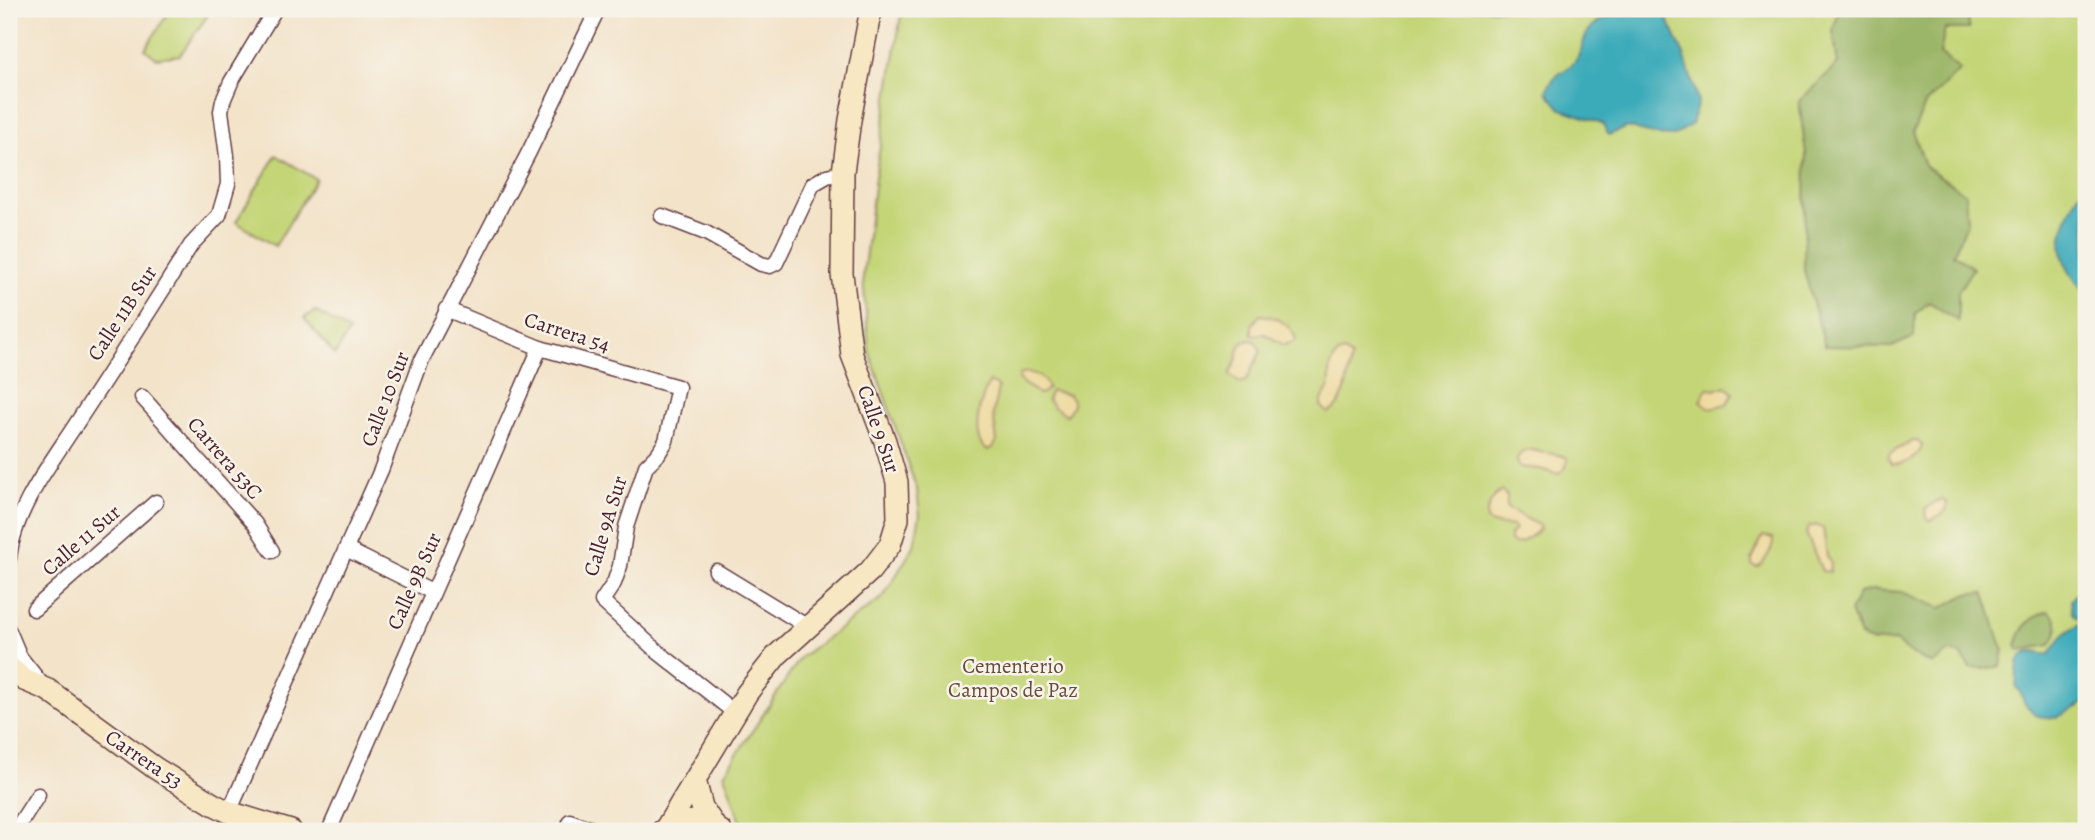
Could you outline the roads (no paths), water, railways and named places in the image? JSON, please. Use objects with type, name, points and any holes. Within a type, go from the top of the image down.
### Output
[{"type":"main road","name":"Calle 9 Sur","points":[[664,830],[734,712],[777,655],[870,570],[890,545],[898,519],[897,482],[885,441],[852,355],[842,274],[843,172],[871,9]]},
{"type":"main road","name":"Carrera 53","points":[[9,667],[24,680],[48,690],[155,768],[229,812],[291,831]]},
{"type":"main road","points":[[695,780],[702,807],[718,829]]},
{"type":"main road","points":[[664,830],[688,821],[698,821],[718,829]]},
{"type":"street","name":"Calle 11B Sur","points":[[9,559],[10,540],[17,520],[50,463],[191,245],[219,215],[228,184],[223,101],[231,82],[275,9]]},
{"type":"street","name":"Calle 10 Sur","points":[[229,812],[381,470],[422,359],[598,9]]},
{"type":"street","points":[[662,216],[706,233],[766,266],[776,263],[813,184],[827,176],[843,172]]},
{"type":"street","name":"Carrera 54","points":[[446,309],[540,348],[678,387]]},
{"type":"street","name":"Calle 9B Sur","points":[[329,831],[540,348]]},
{"type":"street","name":"Calle 9A Sur","points":[[678,387],[666,441],[646,466],[626,527],[620,566],[614,583],[602,601],[658,652],[734,712]]},
{"type":"street","name":"Carrera 53C","points":[[142,397],[255,524],[272,551]]},
{"type":"street","name":"Calle 11 Sur","points":[[34,609],[156,502]]},
{"type":"street","points":[[346,549],[432,592]]},
{"type":"street","points":[[716,571],[808,627]]},
{"type":"street","points":[[9,631],[20,656],[48,690]]},
{"type":"street","points":[[15,831],[38,795]]},
{"type":"street","points":[[570,821],[598,831]]},
{"type":"water","points":[[1621,9],[1663,9],[1684,55],[1698,101],[1692,124],[1674,136],[1656,135],[1627,127],[1609,135],[1602,123],[1561,109],[1547,92],[1556,76],[1576,60],[1590,29]]},
{"type":"water","points":[[2086,186],[2086,293],[2070,273],[2061,244],[2071,209]]},
{"type":"water","points":[[2086,584],[2086,617],[2083,620],[2072,610],[2071,600]]},
{"type":"water","points":[[2079,624],[2086,625],[2086,702],[2056,718],[2037,716],[2025,704],[2019,689],[2016,688],[2019,661],[2031,652],[2050,654],[2062,636]]},
{"type":"park label","name":"Cementerio Campos de Paz","points":[[1013,678]]}]
